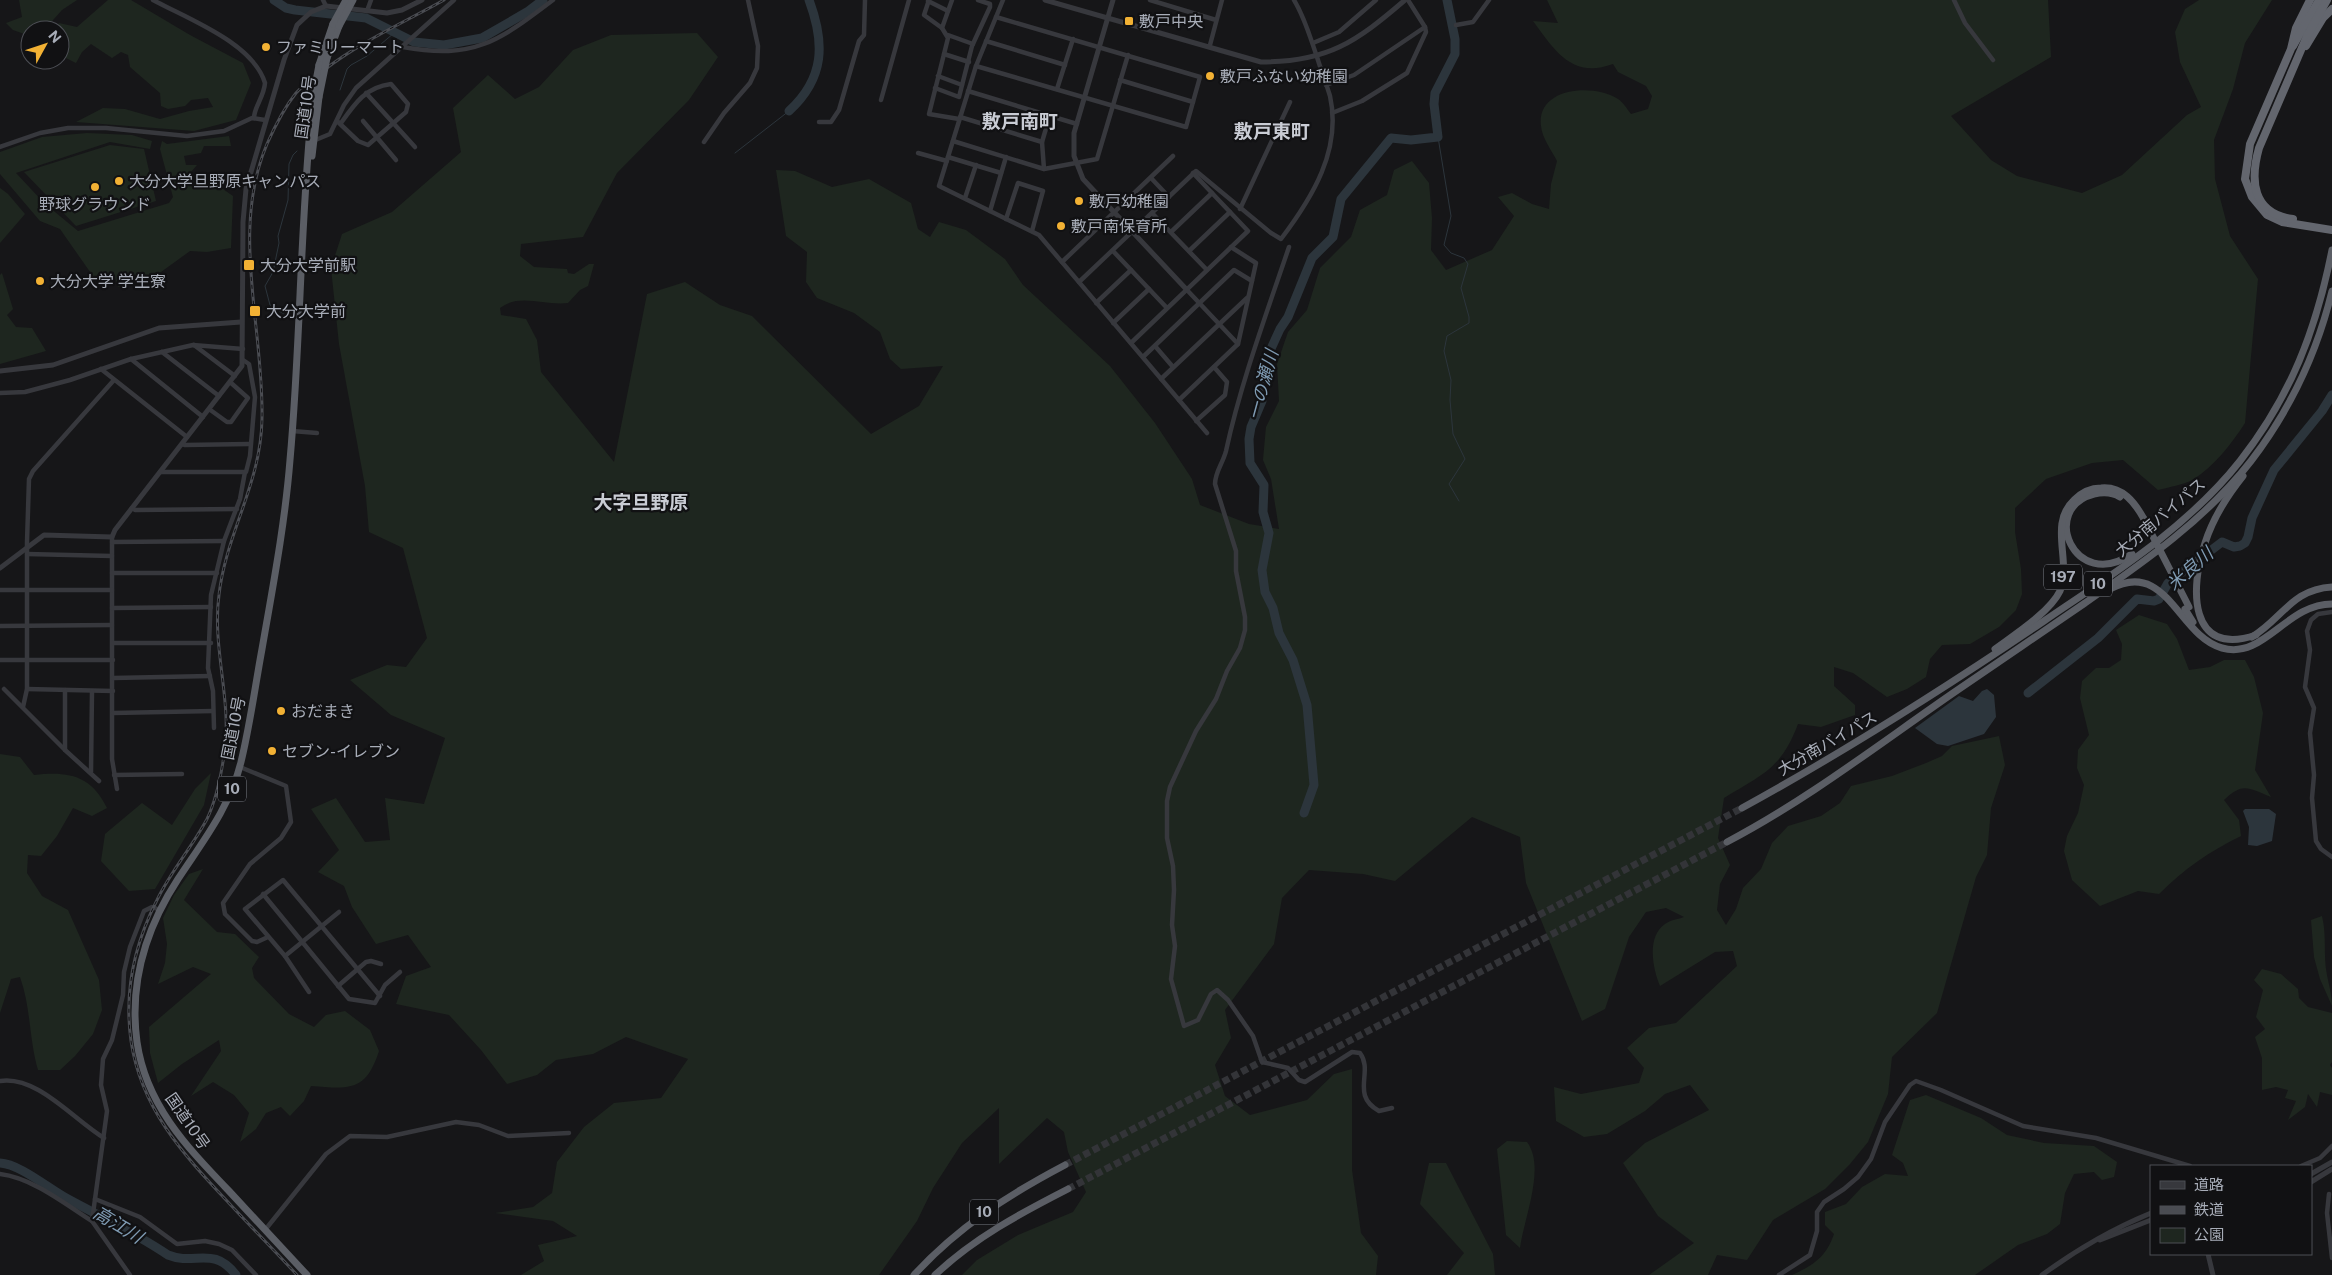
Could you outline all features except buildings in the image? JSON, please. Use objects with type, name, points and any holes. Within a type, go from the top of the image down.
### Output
[{"type":"highway","name":"国道10号","points":[[307,1275],[177,1134],[157,1104],[145,1075],[136,1033],[136,986],[142,956],[160,910],[219,818],[240,767],[280,544],[292,432],[303,224],[319,64],[346,0]]},
{"type":"highway","name":"国道10号","points":[[316,97],[336,25],[353,0]]},
{"type":"highway","points":[[2310,0],[2296,28],[2291,49],[2250,144],[2245,179],[2252,197],[2266,215],[2282,222],[2332,230]]},
{"type":"highway","points":[[2291,49],[2301,36],[2320,0]]},
{"type":"highway","points":[[2327,0],[2316,17],[2259,148],[2253,168],[2254,188],[2262,202],[2275,213],[2288,218],[2332,224]]},
{"type":"highway","points":[[2302,52],[2323,18],[2332,8]]},
{"type":"highway","name":"大分南バイパス","points":[[1742,808],[1826,761],[1941,690],[2139,554],[2181,521],[2230,474],[2256,441],[2281,402],[2301,360],[2320,305],[2332,250]]},
{"type":"highway","name":"大分南バイパス","points":[[1727,842],[1776,815],[1867,754],[2102,591],[2173,539],[2224,492],[2250,462],[2276,425],[2307,367],[2332,291]]},
{"type":"highway","points":[[2187,608],[2199,564],[2214,521],[2226,499],[2261,452],[2276,425]]},
{"type":"highway","name":"197","points":[[2143,521],[2130,505],[2115,494],[2102,492],[2079,501],[2068,516],[2066,529],[2068,541],[2077,554],[2087,561],[2104,565],[2122,560],[2168,527],[2230,474]]},
{"type":"highway","name":"197","points":[[1941,690],[2043,611],[2056,598],[2064,572],[2061,526],[2063,516],[2078,496],[2086,491],[2102,487],[2118,491],[2135,503],[2196,627],[2211,642],[2230,648],[2250,646],[2263,640],[2302,610],[2315,605],[2332,604]]},
{"type":"highway","name":"197","points":[[1957,690],[2005,661],[2107,591],[2128,583],[2142,582],[2154,587],[2187,608],[2202,628],[2216,638],[2233,642],[2256,635],[2299,596],[2318,589],[2332,587]]},
{"type":"highway","name":"10","points":[[914,1275],[948,1241],[975,1219],[1013,1193],[1065,1165]]},
{"type":"highway","name":"10","points":[[935,1275],[962,1251],[993,1230],[1068,1189]]},
{"type":"street","points":[[153,0],[221,36],[250,59],[265,83],[260,103],[254,112],[254,118]]},
{"type":"street","points":[[323,0],[326,6]]},
{"type":"street","points":[[367,11],[371,0]]},
{"type":"street","points":[[117,788],[114,775],[112,539],[132,508],[242,367],[241,322],[244,199],[249,174],[291,38],[298,25],[307,15],[314,10],[326,6],[392,13],[422,0]]},
{"type":"street","points":[[339,122],[346,102],[356,88],[454,0]]},
{"type":"street","points":[[405,46],[448,52],[474,48],[511,31],[553,0]]},
{"type":"street","points":[[704,142],[724,112],[750,83],[757,68],[758,46],[748,0]]},
{"type":"street","points":[[819,122],[831,122],[839,110],[859,41],[864,35],[865,0]]},
{"type":"street","points":[[881,100],[909,0]]},
{"type":"street","points":[[948,11],[928,0],[924,15],[942,28],[948,35],[973,44]]},
{"type":"street","points":[[942,28],[952,0]]},
{"type":"street","points":[[935,88],[959,96],[973,44],[990,7],[990,4],[978,0]]},
{"type":"street","points":[[1003,0],[976,66],[939,186],[1039,235],[1207,434]]},
{"type":"street","points":[[1045,0],[1262,62],[1290,62],[1317,57],[1350,42],[1407,0],[1425,27],[1426,32],[1407,73],[1362,101],[1332,113]]},
{"type":"street","points":[[1114,0],[1077,124],[1073,142],[1076,163],[1083,179],[1113,213],[1238,344]]},
{"type":"street","points":[[1150,0],[1216,20]]},
{"type":"street","points":[[1210,45],[1222,0]]},
{"type":"street","points":[[1079,282],[1196,171],[1240,209],[1281,239],[1308,199],[1322,172],[1331,148],[1332,113],[1326,85],[1304,18],[1294,0]]},
{"type":"street","points":[[1313,43],[1339,32],[1376,0]]},
{"type":"street","points":[[1456,26],[1474,22],[1489,0]]},
{"type":"street","points":[[1954,0],[1965,23],[1993,60]]},
{"type":"street","points":[[976,66],[1186,127],[1200,77],[996,17]]},
{"type":"street","points":[[1326,85],[1354,75],[1425,27]]},
{"type":"street","points":[[948,35],[929,114],[960,118],[1042,142]]},
{"type":"street","points":[[1057,90],[1073,39]]},
{"type":"street","points":[[986,41],[1065,65]]},
{"type":"street","points":[[944,54],[969,62]]},
{"type":"street","points":[[952,141],[1044,169],[1097,159],[1128,55]]},
{"type":"street","points":[[938,76],[962,85]]},
{"type":"street","points":[[1120,80],[1193,102]]},
{"type":"street","points":[[312,139],[330,134],[339,122],[355,102],[366,93],[382,85],[392,84],[409,107],[370,144],[363,144],[339,122]]},
{"type":"street","points":[[968,91],[1077,124]]},
{"type":"street","points":[[366,93],[414,147]]},
{"type":"street","points":[[1240,209],[1290,102]]},
{"type":"street","points":[[1044,169],[1042,142],[1050,115]]},
{"type":"street","points":[[0,147],[40,133],[80,128],[106,128],[175,136],[200,135],[228,130],[254,118],[265,120]]},
{"type":"street","points":[[362,121],[396,160]]},
{"type":"street","points":[[918,153],[976,165],[1001,173]]},
{"type":"street","points":[[1062,262],[1173,156]]},
{"type":"street","points":[[990,211],[1006,157]]},
{"type":"street","points":[[965,198],[976,165]]},
{"type":"street","points":[[1131,343],[1248,231],[1194,174]]},
{"type":"street","points":[[1151,178],[1169,197]]},
{"type":"street","points":[[1006,219],[1018,184],[1043,191],[1032,232]]},
{"type":"street","points":[[1170,232],[1212,193]]},
{"type":"street","points":[[1189,251],[1230,212]]},
{"type":"street","points":[[1152,213],[1207,270]]},
{"type":"street","points":[[1179,400],[1238,344],[1256,263],[1231,247]]},
{"type":"street","points":[[1289,247],[1236,406],[1226,452],[1216,475],[1215,484],[1236,551],[1236,571],[1245,616],[1245,630],[1240,648],[1227,671],[1216,699],[1196,731],[1170,787],[1167,801],[1167,838],[1173,866],[1172,925],[1175,946],[1170,979],[1184,1026],[1198,1020],[1211,994],[1217,990],[1228,1000],[1253,1036],[1262,1062],[1288,1068],[1299,1080],[1305,1082],[1352,1052],[1360,1052],[1365,1066],[1362,1085],[1366,1098],[1379,1111],[1392,1108]]},
{"type":"street","points":[[1112,251],[1167,308]]},
{"type":"street","points":[[1096,302],[1131,270]]},
{"type":"street","points":[[1142,357],[1156,346],[1234,270],[1252,281]]},
{"type":"street","points":[[1113,323],[1149,289]]},
{"type":"street","points":[[1160,378],[1247,298]]},
{"type":"street","points":[[0,371],[53,365],[159,328],[241,322]]},
{"type":"street","points":[[0,393],[25,392],[70,380],[130,359],[194,345],[243,349]]},
{"type":"street","points":[[194,345],[234,376]]},
{"type":"street","points":[[1156,346],[1173,367]]},
{"type":"street","points":[[162,352],[219,396]]},
{"type":"street","points":[[130,359],[203,417]]},
{"type":"street","points":[[214,728],[210,676],[211,593],[224,541],[237,509],[250,456],[255,398],[250,368],[248,362],[243,360]]},
{"type":"street","points":[[1196,421],[1225,395],[1227,382],[1214,367]]},
{"type":"street","points":[[101,369],[187,437]]},
{"type":"street","points":[[23,707],[27,689],[27,546],[31,474],[114,380]]},
{"type":"street","points":[[209,409],[227,422],[231,422],[248,398],[230,382]]},
{"type":"street","points":[[292,432],[317,433]]},
{"type":"street","points":[[182,444],[185,446],[249,444]]},
{"type":"street","points":[[160,472],[245,472]]},
{"type":"street","points":[[132,508],[135,510],[237,509]]},
{"type":"street","points":[[0,568],[44,534],[112,539],[224,541]]},
{"type":"street","points":[[27,554],[112,556]]},
{"type":"street","points":[[112,573],[217,573]]},
{"type":"street","points":[[0,590],[112,590]]},
{"type":"street","points":[[112,608],[211,607]]},
{"type":"street","points":[[2332,612],[2318,614],[2309,624],[2307,631],[2310,650],[2305,687],[2314,708],[2310,733],[2314,775],[2312,798],[2316,841],[2321,849],[2332,857]]},
{"type":"street","points":[[0,626],[112,625]]},
{"type":"street","points":[[113,643],[211,643]]},
{"type":"street","points":[[0,660],[113,660]]},
{"type":"street","points":[[113,678],[210,676]]},
{"type":"street","points":[[4,689],[64,750],[99,781]]},
{"type":"street","points":[[27,689],[113,691]]},
{"type":"street","points":[[64,750],[65,690]]},
{"type":"street","points":[[91,772],[92,691]]},
{"type":"street","points":[[113,713],[214,711]]},
{"type":"street","points":[[240,767],[283,784],[288,792],[291,822],[288,829],[278,841],[250,864],[223,903],[225,914],[252,941],[257,942],[268,937]]},
{"type":"street","points":[[114,775],[182,774]]},
{"type":"street","points":[[309,992],[285,956],[245,909],[280,881],[285,880],[380,996]]},
{"type":"street","points":[[263,894],[338,986],[353,1001],[375,1003],[385,985],[400,972]]},
{"type":"street","points":[[92,1222],[107,1108],[101,1084],[103,1062],[112,1040],[123,995],[128,954],[144,911],[152,907],[160,910]]},
{"type":"street","points":[[285,956],[339,912]]},
{"type":"street","points":[[338,986],[369,961],[381,964]]},
{"type":"street","points":[[0,1081],[12,1081],[40,1090],[104,1138]]},
{"type":"street","points":[[1779,1275],[1810,1255],[1817,1231],[1817,1212],[1824,1202],[1858,1177],[1871,1159],[1885,1122],[1910,1085],[1916,1081],[2023,1126],[2096,1138],[2187,1165]]},
{"type":"street","points":[[265,1230],[326,1154],[350,1136],[387,1137],[456,1122],[480,1125],[508,1136],[569,1132]]},
{"type":"street","points":[[2303,1165],[2320,1158],[2332,1146]]},
{"type":"street","points":[[2312,1173],[2332,1162]]},
{"type":"street","points":[[2312,1181],[2332,1169]]},
{"type":"street","points":[[0,1174],[43,1191],[92,1222],[130,1275]]},
{"type":"street","points":[[2329,1194],[2327,1206],[2332,1258]]},
{"type":"street","points":[[95,1199],[140,1217],[177,1244],[212,1242],[227,1247],[256,1275]]},
{"type":"street","points":[[2327,1206],[2331,1211]]},
{"type":"street","points":[[2042,1275],[2105,1234],[2150,1213]]},
{"type":"street","points":[[2090,1244],[2150,1220]]},
{"type":"street","points":[[2208,1255],[2213,1275]]},
{"type":"green space","points":[[19,0],[77,0],[62,10],[53,20],[20,20],[20,32],[13,30],[6,23],[22,17]]},
{"type":"green space","points":[[108,0],[131,0],[190,35],[243,63],[251,83],[236,120],[194,131],[76,122],[103,108],[125,109],[160,119],[213,107],[208,98],[191,100],[185,106],[168,109],[161,106],[160,93],[130,67],[128,55],[121,52],[112,58],[91,44],[82,52],[76,63],[70,60],[70,25],[77,27]]},
{"type":"green space","points":[[1547,0],[2048,0],[2051,57],[1951,116],[1991,160],[2017,176],[2082,193],[2122,175],[2187,115],[2201,107],[2180,62],[2175,32],[2185,9],[2199,0],[2272,0],[2245,43],[2233,89],[2214,140],[2215,179],[2230,236],[2258,279],[2245,423],[2240,431],[2222,454],[2200,475],[2176,486],[2158,490],[2123,460],[2092,463],[2046,479],[2015,508],[2015,532],[2021,569],[2022,594],[2016,610],[1999,627],[1970,644],[1942,645],[1930,659],[1926,677],[1907,689],[1887,697],[1853,673],[1834,667],[1834,686],[1855,705],[1855,715],[1821,727],[1798,724],[1785,751],[1769,769],[1724,798],[1718,838],[1730,865],[1720,884],[1717,910],[1726,925],[1736,909],[1743,888],[1761,869],[1772,843],[1788,826],[1821,816],[1840,803],[1851,786],[1892,776],[1926,763],[1942,756],[1952,746],[1999,736],[2005,765],[1991,808],[1987,855],[1976,877],[1937,1013],[1892,1057],[1888,1094],[1868,1142],[1850,1164],[1825,1189],[1773,1220],[1747,1260],[1717,1255],[1708,1275],[1649,1275],[1694,1243],[1658,1216],[1623,1163],[1645,1143],[1709,1110],[1690,1085],[1665,1094],[1645,1111],[1607,1134],[1584,1137],[1556,1121],[1554,1087],[1581,1094],[1639,1083],[1644,1068],[1627,1048],[1649,1028],[1676,1023],[1737,966],[1733,951],[1715,952],[1660,986],[1653,962],[1655,937],[1665,924],[1684,917],[1666,908],[1646,912],[1629,937],[1605,1009],[1582,1021],[1526,883],[1520,837],[1472,817],[1395,881],[1363,874],[1309,870],[1282,898],[1274,944],[1225,1010],[1231,1038],[1215,1065],[1225,1096],[1250,1115],[1307,1100],[1334,1074],[1352,1069],[1352,1170],[1361,1233],[1378,1256],[1376,1275],[962,1275],[977,1260],[1018,1235],[1073,1212],[1086,1192],[1068,1152],[1064,1132],[1047,1118],[999,1164],[999,1108],[962,1143],[933,1188],[917,1221],[879,1275],[521,1275],[544,1261],[538,1245],[577,1236],[553,1221],[495,1213],[533,1207],[552,1193],[557,1162],[584,1127],[614,1103],[661,1098],[688,1059],[626,1037],[593,1054],[556,1060],[537,1075],[507,1084],[481,1050],[449,1015],[396,1004],[406,976],[431,967],[408,935],[376,944],[352,907],[344,886],[318,872],[339,850],[311,809],[336,798],[365,842],[390,840],[385,798],[424,804],[445,738],[391,715],[350,680],[387,665],[406,667],[427,638],[403,548],[369,532],[365,486],[339,344],[331,268],[342,234],[392,212],[461,152],[453,108],[488,75],[515,99],[539,87],[573,50],[611,35],[697,33],[718,57],[689,100],[617,173],[583,237],[521,244],[520,256],[534,267],[567,269],[568,273],[574,274],[589,264],[594,264],[588,286],[580,290],[568,303],[515,301],[500,308],[501,315],[526,319],[537,340],[541,372],[614,462],[647,294],[685,282],[720,305],[752,316],[871,434],[919,406],[943,366],[901,369],[890,359],[880,332],[854,313],[817,298],[806,282],[807,252],[786,236],[776,170],[795,171],[832,187],[869,179],[911,203],[918,229],[930,237],[939,222],[966,230],[1005,259],[1023,285],[1110,366],[1155,423],[1192,479],[1200,505],[1249,524],[1279,529],[1271,479],[1263,460],[1266,427],[1279,401],[1277,364],[1288,332],[1307,310],[1320,268],[1351,237],[1360,210],[1387,195],[1394,170],[1412,161],[1429,183],[1432,218],[1431,250],[1446,270],[1492,250],[1514,216],[1498,197],[1512,193],[1532,204],[1549,209],[1551,184],[1557,161],[1545,140],[1541,126],[1542,113],[1548,103],[1557,96],[1582,90],[1608,94],[1618,99],[1631,114],[1648,109],[1652,96],[1646,86],[1618,72],[1613,64],[1599,68],[1586,68],[1575,65],[1557,52],[1533,21],[1558,23]]},
{"type":"green space","points":[[87,133],[132,135],[152,141],[150,149],[110,142],[16,173],[44,203],[78,231],[169,203],[173,197],[160,149],[162,141],[167,144],[229,136],[231,146],[204,146],[201,153],[184,156],[186,165],[197,165],[191,172],[197,185],[211,181],[233,196],[231,248],[207,252],[190,251],[161,272],[133,285],[118,287],[113,271],[105,287],[95,279],[60,229],[40,221],[0,174],[0,152],[42,137]]},
{"type":"green space","name":"野球グラウンド","points":[[110,145],[144,149],[156,201],[76,226],[24,172]]},
{"type":"green space","points":[[0,188],[8,194],[25,214],[0,243]]},
{"type":"green space","points":[[2,273],[13,309],[7,315],[16,327],[32,328],[46,351],[0,364],[0,275]]},
{"type":"green space","points":[[2139,615],[2167,624],[2177,639],[2189,670],[2210,667],[2224,660],[2245,660],[2254,677],[2263,713],[2255,770],[2271,797],[2246,788],[2231,794],[2224,800],[2239,820],[2241,836],[2198,861],[2159,894],[2138,891],[2100,906],[2072,880],[2064,851],[2067,836],[2078,813],[2084,785],[2077,768],[2078,750],[2089,735],[2080,698],[2082,681],[2096,668],[2109,668],[2121,660],[2122,644],[2116,630]]},
{"type":"green space","points":[[0,754],[20,757],[34,775],[68,775],[86,782],[94,788],[107,808],[92,816],[73,808],[57,836],[41,856],[28,855],[27,873],[42,896],[68,910],[99,980],[102,1010],[93,1034],[75,1056],[60,1070],[38,1070],[24,989],[20,977],[11,979],[0,1013]]},
{"type":"green space","points":[[211,773],[204,805],[155,889],[129,891],[101,861],[105,834],[142,803],[172,825],[195,789]]},
{"type":"green space","points":[[203,869],[184,900],[217,932],[235,934],[259,957],[252,968],[254,978],[289,1014],[314,1027],[326,1015],[345,1011],[370,1030],[379,1051],[374,1064],[362,1081],[354,1085],[336,1088],[311,1086],[304,1101],[290,1116],[281,1107],[266,1113],[256,1129],[240,1142],[249,1113],[234,1095],[213,1082],[191,1096],[221,1051],[219,1040],[182,1064],[158,1083],[150,1053],[149,1027],[211,974],[193,967],[158,984],[165,963],[167,944],[163,918],[174,895],[189,874]]},
{"type":"green space","points":[[2322,916],[2326,968],[2332,1006],[2320,979],[2314,957],[2311,920]]},
{"type":"green space","points":[[2262,969],[2281,974],[2298,989],[2299,998],[2308,1007],[2332,1013],[2332,1062],[2330,1065],[2332,1068],[2332,1095],[2320,1092],[2317,1107],[2308,1094],[2305,1107],[2288,1120],[2296,1101],[2285,1098],[2288,1090],[2276,1087],[2262,1090],[2262,1058],[2255,1037],[2265,1029],[2256,1017],[2263,990],[2254,980]]},
{"type":"green space","points":[[1926,1095],[1981,1118],[2007,1135],[2044,1143],[2094,1146],[2117,1162],[2114,1177],[2102,1180],[2094,1172],[2074,1174],[2065,1193],[2060,1224],[2047,1234],[2018,1245],[1975,1275],[1792,1275],[1813,1264],[1831,1242],[1834,1234],[1825,1225],[1825,1212],[1846,1204],[1862,1187],[1885,1174],[1908,1176],[1903,1163],[1892,1155],[1910,1100]]},
{"type":"green space","points":[[1507,1141],[1527,1142],[1532,1153],[1534,1165],[1532,1193],[1520,1248],[1506,1235],[1497,1149]]},
{"type":"green space","points":[[1429,1163],[1446,1163],[1493,1254],[1495,1275],[1447,1275],[1464,1253],[1420,1204]]},
{"type":"shaded area","points":[[1987,689],[1994,695],[1996,717],[1984,734],[1948,746],[1937,744],[1915,728],[1959,696],[1973,701],[1982,691]]},
{"type":"shaded area","points":[[2245,809],[2269,809],[2276,814],[2272,841],[2257,846],[2248,845],[2249,827],[2243,811]]},
{"type":"waterway","points":[[274,0],[286,8],[295,10],[366,18],[414,42],[444,45],[482,38],[527,12],[543,0]]},
{"type":"waterway","points":[[789,111],[810,86],[818,59],[818,31],[809,0]]},
{"type":"waterway","name":"一の瀬川","points":[[1304,813],[1314,785],[1307,705],[1293,660],[1279,633],[1273,608],[1265,592],[1262,570],[1269,533],[1263,512],[1264,485],[1250,463],[1249,439],[1251,427],[1262,401],[1264,364],[1280,329],[1288,317],[1312,258],[1333,237],[1341,199],[1391,138],[1411,140],[1438,137],[1434,104],[1435,93],[1455,54],[1455,39],[1447,0]]},
{"type":"waterway","points":[[340,90],[347,69],[367,56],[394,33]]},
{"type":"waterway","points":[[735,153],[789,111]]},
{"type":"waterway","points":[[1438,137],[1451,216],[1444,245],[1451,253],[1464,258],[1468,264],[1461,288],[1469,323],[1447,336],[1444,351],[1451,380],[1450,400],[1453,434],[1465,459],[1449,484],[1459,501]]},
{"type":"waterway","points":[[290,318],[270,305],[265,286],[273,272],[279,243],[278,236],[288,200],[289,164],[297,151]]},
{"type":"waterway","name":"米良川","points":[[2028,693],[2098,638],[2137,599],[2154,601],[2159,599],[2168,583],[2222,542],[2234,547],[2245,543],[2252,518],[2274,470],[2322,411],[2332,395]]},
{"type":"waterway","name":"高江川","points":[[0,1163],[8,1164],[25,1172],[60,1195],[131,1232],[168,1255],[187,1259],[211,1258],[228,1266],[236,1275]]},
{"type":"tunnel","points":[[1065,1165],[1742,808]]},
{"type":"tunnel","points":[[1068,1189],[1727,842]]},
{"type":"railway","points":[[297,1275],[194,1165],[179,1147],[154,1108],[144,1088],[136,1065],[131,1041],[129,1023],[130,986],[137,951],[149,916],[169,879],[211,811],[224,757],[226,710],[218,633],[219,595],[229,550],[256,465],[262,419],[250,245],[251,211],[256,177],[273,131],[280,117],[299,90],[353,50],[444,0]]},
{"type":"place","name":"敷戸中央","points":[[1129,21]]},
{"type":"place","name":"ファミリーマート","points":[[266,47]]},
{"type":"place","name":"敷戸ふない幼稚園","points":[[1210,76]]},
{"type":"place","name":"大分大学旦野原キャンパス","points":[[119,181]]},
{"type":"place","name":"野球グラウンド","points":[[95,187]]},
{"type":"place","name":"敷戸幼稚園","points":[[1079,201]]},
{"type":"place","name":"敷戸南保育所","points":[[1061,226]]},
{"type":"place","name":"大分大学前駅","points":[[249,265]]},
{"type":"place","name":"大分大学 学生寮","points":[[40,281]]},
{"type":"place","name":"大分大学前","points":[[255,311]]},
{"type":"place","name":"おだまき","points":[[281,711]]},
{"type":"place","name":"セブン-イレブン","points":[[272,751]]},
{"type":"district","name":"敷戸南町","points":[[1020,121]]},
{"type":"district","name":"敷戸東町","points":[[1272,131]]},
{"type":"district","name":"大字旦野原","points":[[641,502]]}]
